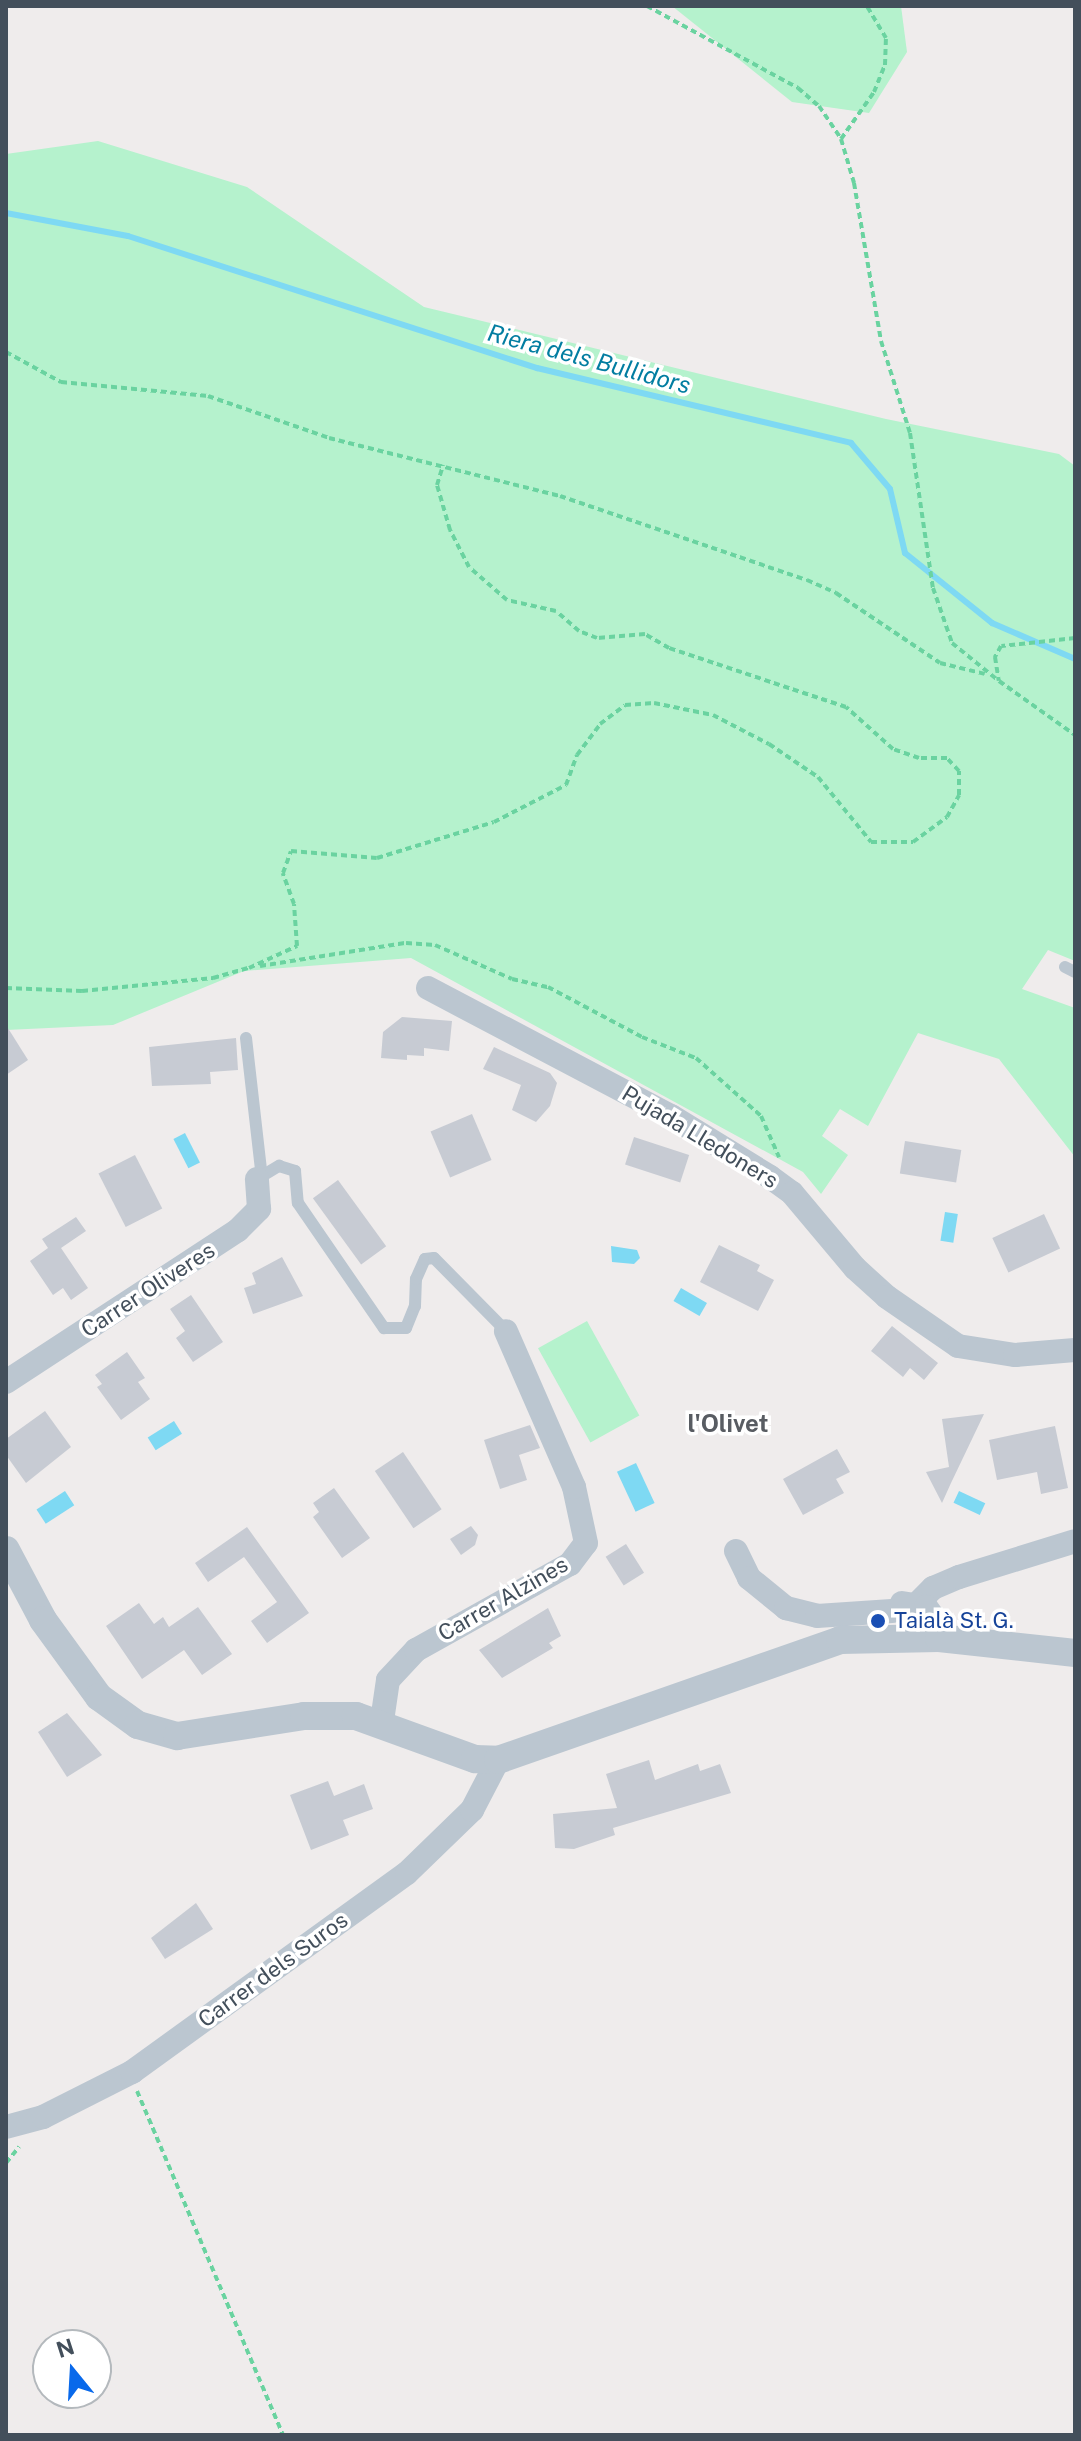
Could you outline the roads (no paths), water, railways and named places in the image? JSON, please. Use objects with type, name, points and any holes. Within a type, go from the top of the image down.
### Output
[{"type":"street","name":"Pujada Lledoners","points":[[428,988],[671,1116],[770,1177],[792,1193],[855,1268],[887,1297],[958,1346],[1015,1355],[1075,1350]]},
{"type":"street","name":"Carrer Oliveres","points":[[6,1382],[238,1230],[259,1209],[257,1179]]},
{"type":"street","name":"Carrer Alzines","points":[[382,1721],[388,1680],[416,1650],[570,1564],[586,1543],[574,1487],[506,1331]]},
{"type":"street","points":[[6,1550],[43,1620],[83,1679],[116,1712],[138,1725],[193,1737],[327,1714],[382,1721],[475,1759],[498,1760],[803,1649],[891,1623],[904,1603],[919,1602],[933,1588],[1075,1541]]},
{"type":"street","points":[[736,1551],[749,1578],[786,1608],[817,1616],[891,1623],[939,1638],[1075,1653]]},
{"type":"street","points":[[919,1602],[936,1621],[939,1638]]},
{"type":"street","name":"Carrer dels Suros","points":[[6,2127],[43,2117],[132,2072],[407,1873],[472,1810],[498,1760]]},
{"type":"lane","points":[[246,1038],[261,1170],[257,1179]]},
{"type":"lane","points":[[257,1179],[279,1166],[295,1171],[298,1203],[384,1328],[406,1328],[415,1306],[416,1279],[425,1259],[434,1258],[506,1331]]},
{"type":"water","points":[[185,1133],[200,1162],[188,1168],[173,1139]]},
{"type":"water","points":[[945,1212],[958,1214],[953,1243],[940,1241]]},
{"type":"water","points":[[611,1246],[637,1250],[640,1258],[634,1264],[612,1262]]},
{"type":"water","points":[[681,1288],[707,1303],[699,1316],[674,1301]]},
{"type":"water","points":[[174,1421],[182,1434],[156,1450],[148,1437]]},
{"type":"water","points":[[636,1463],[655,1503],[636,1512],[617,1472]]},
{"type":"water","points":[[65,1491],[74,1505],[46,1524],[36,1510]]},
{"type":"water","points":[[959,1491],[985,1503],[980,1515],[954,1503]]},
{"type":"waterway","name":"Riera dels Bullidors","points":[[6,213],[128,236],[537,368],[851,443],[890,489],[905,553],[992,623],[1075,659]]},
{"type":"place","name":"Taialà St. G.","points":[[878,1621]]},
{"type":"district","name":"l'Olivet","points":[[728,1424]]}]
